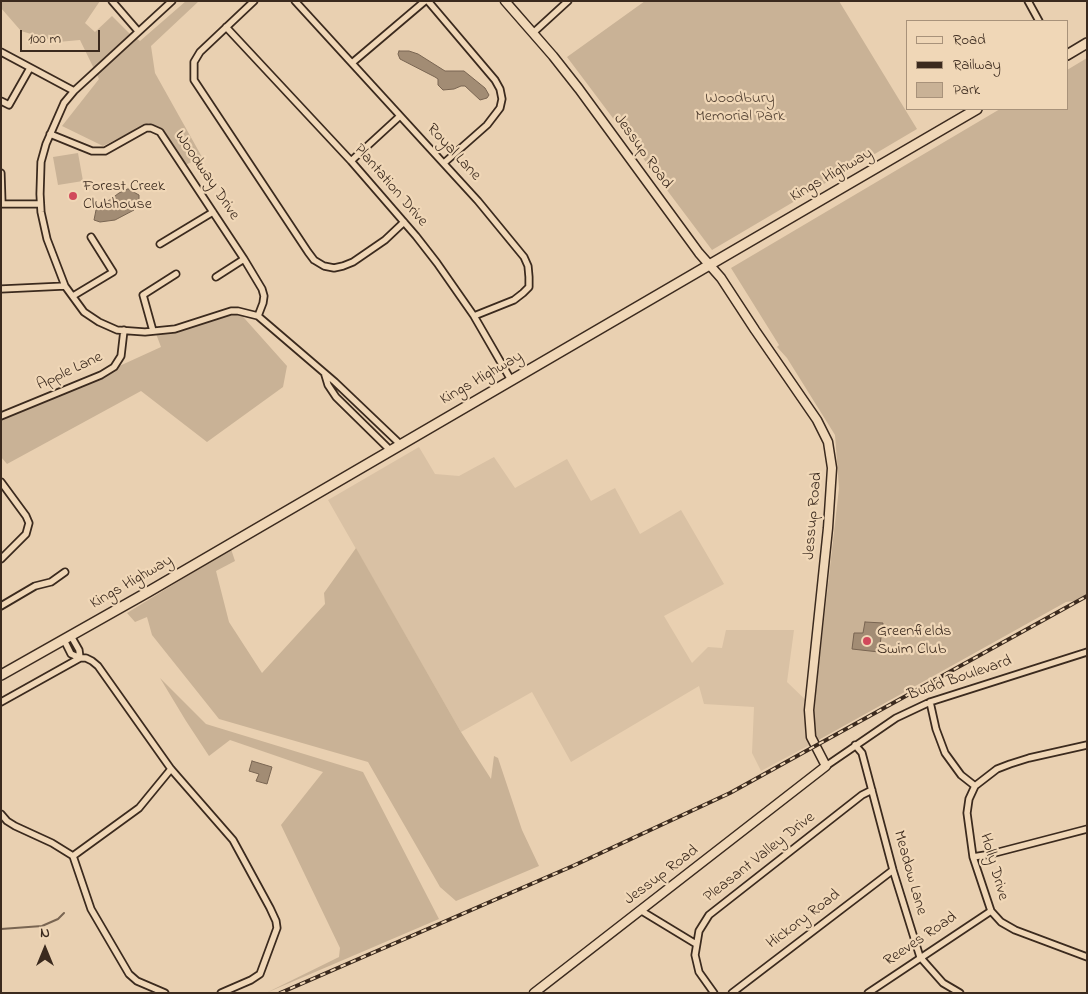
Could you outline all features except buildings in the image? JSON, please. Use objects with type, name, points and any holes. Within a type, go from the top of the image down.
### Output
[{"type":"main road","points":[[1068,54],[1087,43]]},
{"type":"main road","name":"Kings Highway","points":[[1,675],[975,110]]},
{"type":"street","points":[[112,1],[138,31]]},
{"type":"street","points":[[172,1],[74,91],[64,103],[50,134],[41,162],[40,204],[47,239],[65,286],[84,312],[99,322],[117,330],[153,331],[175,328],[231,311],[258,316],[308,358],[400,444]]},
{"type":"street","points":[[254,1],[200,52],[194,62],[194,80],[314,260],[324,266],[334,268],[353,262],[385,240],[404,222]]},
{"type":"street","name":"Royal Lane","points":[[295,1],[444,163],[524,257],[528,266],[528,287],[523,293],[514,300],[474,316]]},
{"type":"street","points":[[352,63],[426,1],[495,80],[500,89],[502,99],[500,108],[487,124],[444,163]]},
{"type":"street","name":"Jessup Road","points":[[505,1],[579,89],[700,253],[721,278],[754,330],[817,420],[828,442],[832,468],[831,498],[809,710],[811,737],[826,766],[534,993]]},
{"type":"street","points":[[533,33],[568,1]]},
{"type":"street","points":[[1028,1],[1038,20]]},
{"type":"street","name":"Plantation Drive","points":[[226,27],[351,161],[404,222],[437,263],[474,316],[511,380]]},
{"type":"street","points":[[1,52],[74,91]]},
{"type":"street","points":[[1,100],[10,105],[30,68]]},
{"type":"street","points":[[351,161],[400,116]]},
{"type":"street","name":"Woodway Drive","points":[[50,134],[92,151],[105,151],[146,128],[160,132],[262,289],[263,303],[258,316]]},
{"type":"street","points":[[1,173],[2,204],[40,204]]},
{"type":"street","points":[[160,244],[213,212]]},
{"type":"street","points":[[73,296],[113,272],[91,237]]},
{"type":"street","points":[[216,277],[244,259]]},
{"type":"street","points":[[153,331],[143,295],[176,274]]},
{"type":"street","points":[[1,289],[65,286]]},
{"type":"street","name":"Apple Lane","points":[[1,416],[114,368],[121,356],[124,330]]},
{"type":"street","points":[[325,375],[328,385],[336,397],[390,450]]},
{"type":"street","points":[[1,482],[29,523],[26,534],[1,560]]},
{"type":"street","points":[[1,606],[35,586],[51,582],[65,572]]},
{"type":"street","points":[[67,638],[71,654],[80,658],[86,658],[98,666],[171,769],[233,840],[276,921],[277,928],[260,974],[221,993]]},
{"type":"street","name":"Budd Boulevard","points":[[826,766],[896,718],[930,702],[1087,652]]},
{"type":"street","points":[[1,702],[80,658]]},
{"type":"street","points":[[930,702],[936,729],[945,753],[961,775],[975,786],[997,769],[1010,764],[1087,745]]},
{"type":"street","name":"Meadow Lane","points":[[855,745],[862,753],[892,870],[920,957],[943,983],[960,993]]},
{"type":"street","points":[[73,856],[139,808],[171,769]]},
{"type":"street","name":"Holly Drive","points":[[975,786],[969,799],[967,813],[973,857],[991,911],[1000,922],[1015,930],[1087,957]]},
{"type":"street","name":"Pleasant Valley Drive","points":[[714,993],[699,972],[695,955],[699,931],[709,915],[862,795],[872,790]]},
{"type":"street","points":[[1,814],[15,826],[52,843],[73,856],[91,909],[129,974],[137,982],[165,993]]},
{"type":"street","points":[[973,857],[1087,829]]},
{"type":"street","name":"Hickory Road","points":[[732,993],[892,870]]},
{"type":"street","points":[[640,910],[696,944]]},
{"type":"street","name":"Reeves Road","points":[[868,993],[991,911]]},
{"type":"shaded area","points":[[399,51],[409,51],[418,54],[445,71],[464,71],[485,88],[489,95],[487,98],[480,100],[465,86],[443,90],[438,85],[438,79],[400,59]]},
{"type":"shaded area","points":[[128,189],[139,195],[139,200],[134,210],[115,220],[100,222],[94,220],[96,210],[119,193]]},
{"type":"shaded area","points":[[419,447],[435,474],[459,476],[494,457],[515,488],[567,459],[591,501],[615,488],[640,534],[681,510],[724,584],[664,616],[692,663],[708,647],[722,648],[726,630],[794,630],[787,682],[814,708],[815,742],[761,771],[752,753],[754,707],[704,704],[699,686],[571,762],[532,692],[461,732],[328,500]]},
{"type":"shaded area","name":"Greenfields Swim Club","points":[[865,622],[883,623],[879,652],[852,649],[854,633],[863,633]]},
{"type":"shaded area","points":[[252,761],[272,767],[267,784],[256,781],[259,774],[249,771]]},
{"type":"green space","points":[[1,1],[100,1],[85,23],[95,32],[112,16],[140,41],[186,1],[199,1],[151,46],[155,73],[202,157],[179,168],[149,123],[103,146],[62,126],[99,79],[80,40],[58,42],[21,31],[1,8]]},
{"type":"green space","name":"Woodbury Memorial Park","points":[[645,1],[839,1],[917,129],[712,250],[567,57]]},
{"type":"green space","points":[[1087,58],[1087,599],[1066,602],[815,742],[814,708],[839,488],[835,435],[787,358],[777,347],[779,345],[731,268],[998,110],[1068,110],[1068,69]]},
{"type":"green space","points":[[78,153],[83,181],[58,185],[53,157]]},
{"type":"green space","points":[[237,310],[287,366],[283,387],[207,442],[141,391],[7,464],[1,457],[1,420],[161,347],[155,331]]},
{"type":"green space","points":[[356,548],[461,732],[491,779],[494,756],[498,758],[522,830],[539,866],[456,901],[440,887],[368,762],[219,719],[152,635],[147,617],[135,622],[127,613],[231,549],[235,561],[216,571],[229,622],[262,673],[325,604],[324,593]]},
{"type":"green space","points":[[160,678],[206,724],[363,772],[439,919],[266,993],[339,957],[340,948],[281,825],[323,772],[230,740],[209,756]]},
{"type":"waterway","points":[[1,929],[42,926],[58,919],[64,913]]},
{"type":"railway","points":[[280,993],[575,865],[730,793],[1087,596]]},
{"type":"place","name":"Forest Creek Clubhouse","points":[[73,196]]},
{"type":"place","name":"Greenfields Swim Club","points":[[867,641]]}]
